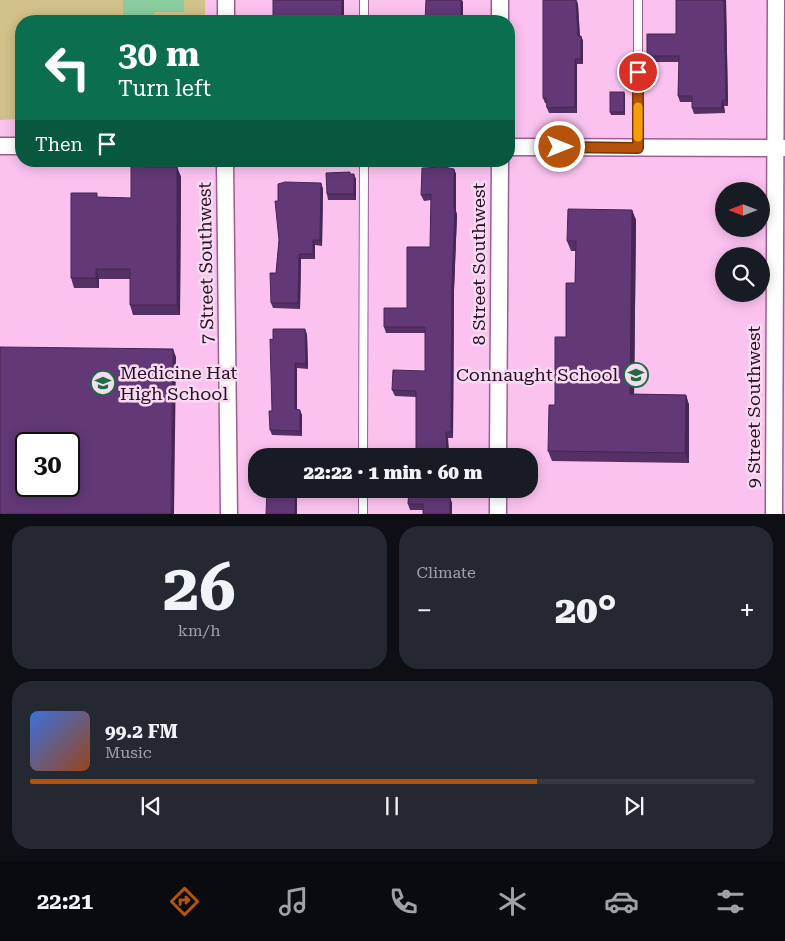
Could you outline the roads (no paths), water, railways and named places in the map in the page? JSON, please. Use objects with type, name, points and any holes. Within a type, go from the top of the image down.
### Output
[{"type":"street","points":[[226,0],[226,15]]},
{"type":"street","points":[[500,0],[500,15]]},
{"type":"street","name":"9 Street Southwest","points":[[774,514],[780,148],[776,0]]},
{"type":"street","points":[[0,146],[15,146]]},
{"type":"street","points":[[515,147],[780,148]]},
{"type":"street","name":"7 Street Southwest","points":[[225,167],[229,514]]},
{"type":"street","name":"8 Street Southwest","points":[[498,448],[500,167]]},
{"type":"street","points":[[498,498],[498,514]]},
{"type":"lane","points":[[364,0],[364,15]]},
{"type":"lane","points":[[638,0],[638,148]]},
{"type":"lane","points":[[363,448],[364,167]]},
{"type":"lane","points":[[362,514],[363,498]]},
{"type":"place","name":"Connaught School","points":[[636,375]]},
{"type":"place","name":"Medicine Hat High School","points":[[103,383]]}]
